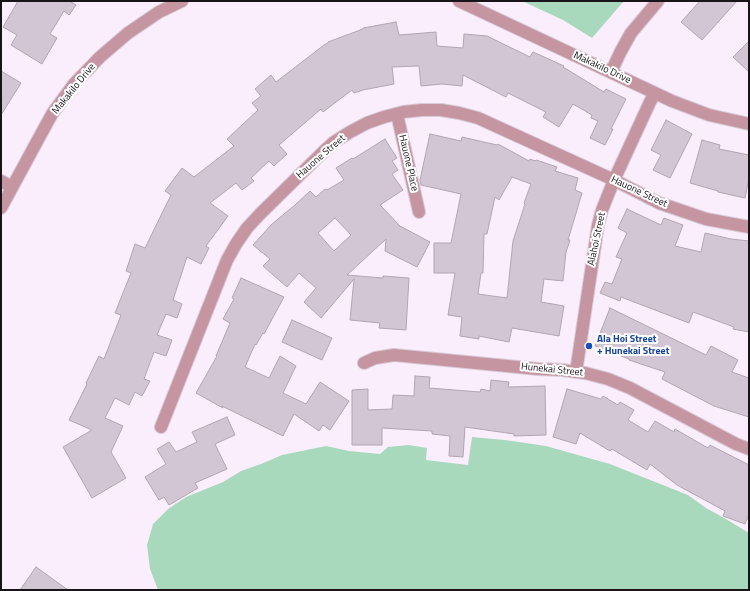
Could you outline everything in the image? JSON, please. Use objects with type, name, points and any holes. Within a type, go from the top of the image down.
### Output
[{"type":"street","name":"Makakilo Drive","points":[[1,208],[52,114],[74,84],[100,57],[128,33],[159,12],[182,1]]},
{"type":"street","name":"Makakilo Drive","points":[[460,1],[672,101],[710,115],[749,124]]},
{"type":"street","points":[[611,72],[631,34],[658,1]]},
{"type":"street","name":"Alahoi Street","points":[[576,372],[598,225],[602,210],[614,180],[655,93]]},
{"type":"street","name":"Hauone Street","points":[[161,428],[227,260],[247,228],[334,142],[367,123],[384,117],[422,110],[441,110],[478,118],[614,180],[659,203],[706,219],[749,227]]},
{"type":"street","name":"Hauone Place","points":[[397,114],[419,212]]},
{"type":"street","points":[[1,181],[12,187]]},
{"type":"street","name":"Hunekai Street","points":[[364,363],[375,358],[394,354],[585,373],[608,379],[630,388],[736,444],[749,449]]},
{"type":"green space","points":[[522,1],[624,1],[592,38],[563,20]]},
{"type":"green space","points":[[472,437],[546,446],[610,464],[688,495],[706,508],[749,533],[749,590],[158,590],[150,569],[147,545],[153,524],[168,509],[186,497],[223,482],[241,471],[282,455],[326,446],[349,451],[380,454],[388,447],[409,445],[427,448],[426,460],[468,465]]},
{"type":"building","points":[[18,1],[71,1],[76,5],[69,15],[64,11],[50,34],[57,38],[42,64],[11,45],[17,35],[3,27]]},
{"type":"building","points":[[700,1],[737,1],[702,40],[681,22]]},
{"type":"building","points":[[396,22],[399,35],[436,32],[437,46],[463,48],[464,34],[487,36],[530,57],[533,52],[564,66],[563,67],[604,92],[606,89],[626,99],[605,145],[590,138],[598,121],[591,118],[592,115],[573,104],[559,127],[543,117],[546,112],[508,93],[506,97],[463,75],[462,86],[442,84],[421,86],[419,66],[392,67],[394,84],[354,93],[352,90],[323,112],[321,109],[279,145],[287,154],[274,166],[269,161],[251,178],[254,181],[242,190],[236,183],[210,203],[228,216],[206,246],[209,248],[201,264],[187,257],[173,300],[182,304],[177,318],[166,314],[157,335],[172,340],[166,356],[154,352],[144,379],[150,381],[142,396],[135,392],[129,405],[115,398],[105,418],[123,426],[111,452],[126,478],[92,498],[63,447],[92,430],[69,420],[99,356],[104,359],[121,315],[115,313],[131,273],[126,271],[135,244],[145,248],[171,195],[165,191],[182,168],[194,177],[234,146],[227,139],[258,110],[252,103],[261,96],[255,89],[271,75],[276,82],[328,42],[363,28]]},
{"type":"building","points":[[749,41],[749,72],[733,57]]},
{"type":"building","points":[[1,71],[21,83],[1,115]]},
{"type":"building","points":[[666,120],[692,134],[670,178],[653,170],[661,155],[651,150]]},
{"type":"building","points":[[430,134],[461,141],[462,137],[498,144],[529,161],[530,159],[536,160],[557,167],[555,171],[578,178],[575,190],[582,193],[568,240],[570,240],[566,252],[563,281],[544,279],[541,302],[564,306],[559,336],[512,328],[509,342],[479,336],[479,339],[460,336],[462,317],[448,315],[455,273],[434,273],[434,243],[451,243],[461,194],[421,185],[420,180]],"holes":[[[512,177],[531,184],[513,241],[507,298],[478,294],[481,273],[483,273],[484,234],[487,234],[495,197],[499,200]]]},
{"type":"building","points":[[385,139],[397,158],[392,161],[398,170],[392,174],[403,190],[380,205],[400,226],[430,242],[417,267],[385,251],[386,239],[347,275],[383,278],[383,276],[409,278],[406,330],[379,328],[380,323],[350,320],[354,279],[321,318],[304,302],[316,288],[299,273],[287,287],[263,266],[270,259],[253,245],[272,224],[310,191],[316,197],[325,189],[327,190],[344,180],[336,168],[352,158],[353,159]],"holes":[[[335,218],[351,235],[334,251],[318,233]]]},
{"type":"building","points":[[702,140],[720,145],[719,149],[749,155],[749,178],[745,198],[718,192],[690,183]]},
{"type":"building","points":[[627,209],[661,225],[664,218],[683,225],[675,246],[701,252],[705,233],[731,239],[749,241],[749,332],[733,329],[734,327],[693,312],[689,323],[621,297],[620,301],[600,293],[605,282],[612,284],[622,259],[616,257],[627,233],[618,228]]},
{"type":"building","points":[[241,278],[284,297],[264,334],[263,333],[256,345],[255,344],[245,367],[269,378],[280,356],[296,366],[283,393],[306,404],[320,382],[349,401],[330,430],[323,425],[319,431],[294,414],[283,436],[222,406],[223,408],[196,393],[217,356],[230,323],[223,319],[234,299],[232,298]]},
{"type":"building","points":[[610,308],[706,355],[711,346],[738,360],[732,372],[749,378],[749,417],[714,406],[662,379],[665,372],[629,360],[595,346]]},
{"type":"building","points":[[292,320],[332,338],[322,360],[282,342]]},
{"type":"building","points":[[415,376],[430,377],[429,388],[480,392],[481,389],[490,391],[491,380],[509,382],[508,387],[545,386],[546,435],[514,436],[514,434],[465,427],[463,457],[449,456],[450,436],[432,434],[432,431],[382,428],[382,445],[352,445],[352,390],[368,389],[368,410],[392,409],[393,395],[414,396]]},
{"type":"building","points":[[567,389],[601,399],[603,396],[618,405],[620,402],[634,410],[628,420],[648,432],[655,421],[674,432],[675,429],[708,448],[710,445],[749,465],[749,514],[745,524],[723,516],[725,511],[677,485],[650,464],[647,470],[612,449],[610,451],[580,433],[576,444],[553,437]]},
{"type":"building","points":[[227,417],[235,435],[215,444],[227,469],[195,483],[198,488],[169,505],[164,497],[159,500],[145,477],[166,464],[157,449],[169,442],[176,452],[197,442],[192,432]]},
{"type":"building","points":[[36,567],[68,590],[20,590]]},
{"type":"place","name":"Ala Hoi Street + Hunekai Street","points":[[589,346]]}]
